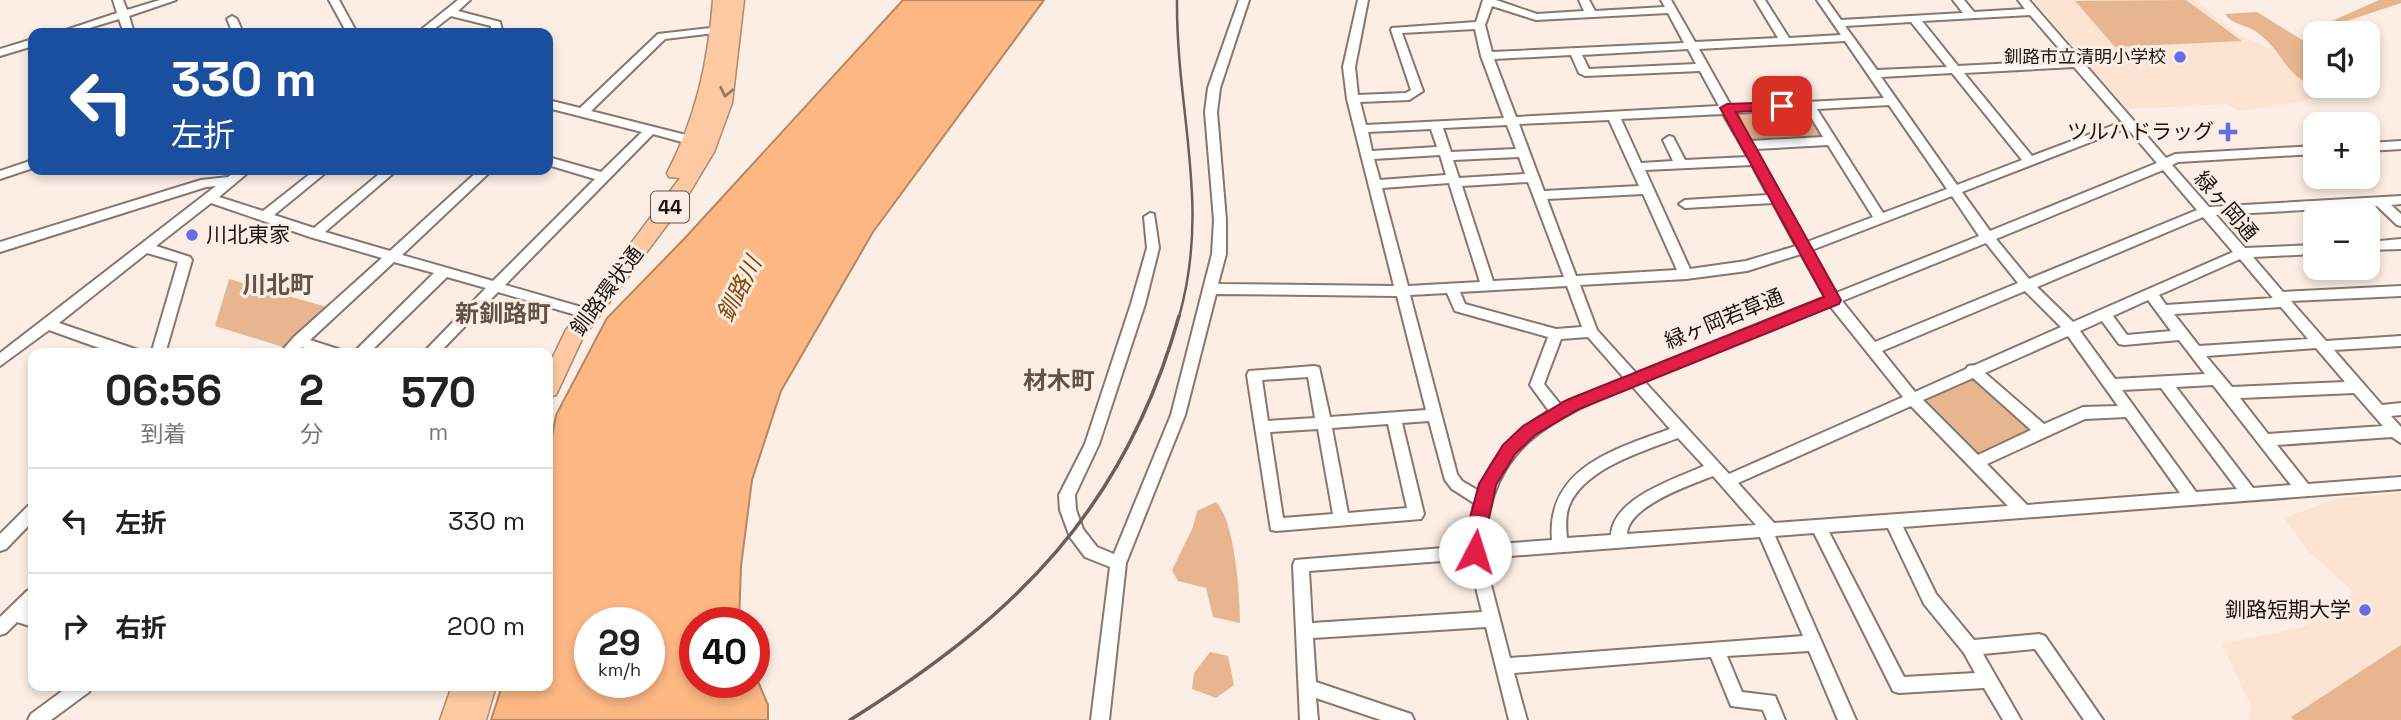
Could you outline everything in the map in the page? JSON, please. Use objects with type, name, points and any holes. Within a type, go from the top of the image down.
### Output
[{"type":"highway","name":"釧路環状通","points":[[552,348],[576,310],[703,139],[721,0]]},
{"type":"highway","name":"釧路環状通","points":[[553,378],[573,335],[677,198],[728,80],[736,0]]},
{"type":"highway","points":[[453,720],[463,691]]},
{"type":"highway","points":[[473,720],[482,691]]},
{"type":"street","points":[[118,0],[128,28]]},
{"type":"street","points":[[79,28],[171,0]]},
{"type":"street","points":[[334,0],[349,28]]},
{"type":"street","points":[[429,28],[465,0]]},
{"type":"street","points":[[1100,720],[1118,563],[1178,415],[1219,254],[1220,220],[1211,112],[1214,88],[1244,0]]},
{"type":"street","points":[[1363,0],[1349,67],[1360,129],[1450,476],[1457,485],[1482,500]]},
{"type":"street","points":[[1584,0],[1591,14]]},
{"type":"street","points":[[1760,0],[1786,42]]},
{"type":"street","points":[[1822,0],[1987,237],[2027,285],[2071,329],[2192,498]]},
{"type":"street","points":[[1958,0],[1971,16]]},
{"type":"street","name":"緑ヶ岡通","points":[[2023,0],[2399,434]]},
{"type":"street","points":[[1847,720],[1812,643],[1768,530],[1728,481],[1591,332],[1486,56],[1480,25],[1488,1],[1536,17],[1669,5],[1833,300],[1913,399],[2023,511]]},
{"type":"street","points":[[450,12],[496,24],[497,28]]},
{"type":"street","points":[[1837,23],[2034,12]]},
{"type":"street","points":[[232,19],[236,28]]},
{"type":"street","points":[[1914,19],[2030,162]]},
{"type":"street","points":[[1353,99],[1409,96],[1417,91],[1396,30],[1480,25]]},
{"type":"street","points":[[582,113],[662,36],[719,30]]},
{"type":"street","points":[[1486,56],[1847,38]]},
{"type":"street","points":[[0,52],[28,44]]},
{"type":"street","points":[[1575,52],[1585,73],[1704,67]]},
{"type":"street","points":[[1873,74],[2077,63]]},
{"type":"street","points":[[1360,129],[1892,101]]},
{"type":"street","points":[[1809,105],[1880,218]]},
{"type":"street","points":[[553,108],[703,139]]},
{"type":"street","points":[[1613,115],[1686,274]]},
{"type":"street","points":[[1211,289],[1452,289],[1686,274],[1747,266],[1804,248],[2130,123]]},
{"type":"street","points":[[1437,125],[1488,286]]},
{"type":"street","points":[[435,348],[650,130]]},
{"type":"street","points":[[1669,140],[1681,164]]},
{"type":"street","points":[[1747,145],[1830,141]]},
{"type":"street","points":[[2380,146],[2401,145]]},
{"type":"street","name":"緑ヶ岡若草通","points":[[1518,720],[1475,552],[1482,500],[1497,466],[1509,449],[1529,430],[1558,412],[1636,379],[2175,159],[2303,151]]},
{"type":"street","points":[[1368,155],[1524,153]]},
{"type":"street","points":[[1635,167],[1756,161]]},
{"type":"street","points":[[553,162],[603,177]]},
{"type":"street","points":[[0,175],[28,166]]},
{"type":"street","points":[[0,247],[234,175]]},
{"type":"street","points":[[0,360],[237,175]]},
{"type":"street","points":[[266,215],[317,175]]},
{"type":"street","points":[[315,234],[385,175]]},
{"type":"street","points":[[292,348],[480,175]]},
{"type":"street","points":[[1376,184],[1533,178]]},
{"type":"street","points":[[1539,195],[1646,190]]},
{"type":"street","points":[[210,198],[389,257],[576,310]]},
{"type":"street","points":[[1685,204],[1777,199]]},
{"type":"street","points":[[1873,349],[2206,211],[2401,200]]},
{"type":"street","points":[[2380,201],[2401,222]]},
{"type":"street","points":[[1118,563],[1091,552],[1076,532],[1068,510],[1068,495],[1092,444],[1138,304],[1153,248],[1150,217]]},
{"type":"street","points":[[2380,245],[2401,244]]},
{"type":"street","points":[[146,248],[185,260],[160,348]]},
{"type":"street","points":[[1728,481],[1973,370],[2151,295],[2242,253],[2303,250]]},
{"type":"street","points":[[365,348],[443,273]]},
{"type":"street","points":[[1452,289],[1460,308],[1556,334],[1591,332]]},
{"type":"street","points":[[2164,310],[2401,291]]},
{"type":"street","points":[[2151,295],[2304,490]]},
{"type":"street","points":[[2104,314],[2123,340],[2183,335]]},
{"type":"street","points":[[48,324],[98,348]]},
{"type":"street","points":[[1556,334],[1536,385],[1558,412]]},
{"type":"street","points":[[299,341],[319,348]]},
{"type":"street","points":[[2196,351],[2401,341]]},
{"type":"street","points":[[1973,370],[2042,431]]},
{"type":"street","points":[[1342,520],[1314,371],[1254,375],[1276,524],[1342,520],[1416,514],[1394,418]]},
{"type":"street","points":[[2111,385],[2217,379]]},
{"type":"street","points":[[2165,383],[2249,494]]},
{"type":"street","points":[[2229,393],[2358,387]]},
{"type":"street","points":[[2378,411],[2401,409]]},
{"type":"street","points":[[1975,463],[2083,413],[2129,411]]},
{"type":"street","points":[[1262,427],[1435,415]]},
{"type":"street","points":[[1560,545],[1561,506],[1583,476],[1603,463],[1682,430]]},
{"type":"street","points":[[2265,440],[2399,434]]},
{"type":"street","points":[[1619,541],[1619,527],[1623,519],[1638,506],[1676,485],[1716,468]]},
{"type":"street","points":[[1308,720],[1309,688],[1301,565],[2401,483]]},
{"type":"street","points":[[0,544],[28,515]]},
{"type":"street","points":[[1892,520],[1930,599],[1970,648],[2012,720]]},
{"type":"street","points":[[1818,526],[1899,685],[1990,680]]},
{"type":"street","points":[[0,628],[28,601]]},
{"type":"street","points":[[15,614],[28,618]]},
{"type":"street","points":[[1306,631],[1492,619]]},
{"type":"street","points":[[1970,648],[2039,641],[2094,720]]},
{"type":"street","points":[[1504,666],[1812,643]]},
{"type":"street","points":[[1716,649],[1737,700],[1769,702],[1776,720]]},
{"type":"street","points":[[1309,688],[1405,720]]},
{"type":"street","points":[[37,720],[76,691]]},
{"type":"shaded area","name":"釧路市立清明小学校","points":[[2033,0],[2195,0],[2238,35],[2264,46],[2294,67],[2303,77],[2303,98],[2309,98],[2300,102],[2238,111],[2227,104],[2127,109]]},
{"type":"shaded area","points":[[2186,0],[2242,41],[2115,47],[2075,1]]},
{"type":"shaded area","points":[[2379,0],[2401,0],[2401,3],[2347,21],[2332,21]]},
{"type":"shaded area","points":[[2257,12],[2303,41],[2303,80],[2258,33],[2232,21],[2225,14]]},
{"type":"shaded area","points":[[1807,107],[1826,138],[1751,142],[1736,111]]},
{"type":"shaded area","points":[[229,279],[327,307],[283,347],[215,326]]},
{"type":"shaded area","points":[[1976,377],[2034,429],[1978,455],[1924,401]]},
{"type":"shaded area","name":"釧路短期大学","points":[[2401,493],[2401,720],[2249,720],[2251,706],[2222,644],[2305,627],[2354,592],[2309,552],[2284,518],[2339,498]]},
{"type":"shaded area","points":[[1216,502],[1228,525],[1232,541],[1240,623],[1213,617],[1206,588],[1178,581],[1172,570],[1193,527],[1197,511]]},
{"type":"shaded area","points":[[2401,645],[2401,720],[2294,720],[2291,717]]},
{"type":"shaded area","points":[[1210,652],[1228,656],[1234,685],[1216,698],[1192,689],[1194,673]]},
{"type":"water","name":"釧路川","points":[[903,0],[1044,0],[873,232],[781,391],[752,480],[741,566],[740,607],[679,607],[679,698],[765,698],[768,720],[491,720],[500,691],[553,691],[553,432],[556,415],[607,318],[684,239]]},
{"type":"railway","points":[[1177,0],[1181,81],[1192,197],[1188,276],[1179,317]]},
{"type":"railway","points":[[850,720],[910,681],[964,640],[1013,597],[1056,551],[1095,501],[1128,446],[1156,385],[1179,316]]},
{"type":"place","name":"釧路市立清明小学校","points":[[2180,57]]},
{"type":"place","name":"ツルハドラッグ","points":[[2228,132]]},
{"type":"place","name":"川北東家","points":[[192,235]]},
{"type":"place","name":"釧路短期大学","points":[[2365,610]]},
{"type":"district","name":"川北町","points":[[278,285]]},
{"type":"district","name":"新釧路町","points":[[503,314]]},
{"type":"district","name":"材木町","points":[[1059,381]]},
{"type":"route","points":[[1475,552],[1476,529],[1488,484],[1509,449],[1529,430],[1573,404],[1833,300],[1727,108],[1782,106]]}]
